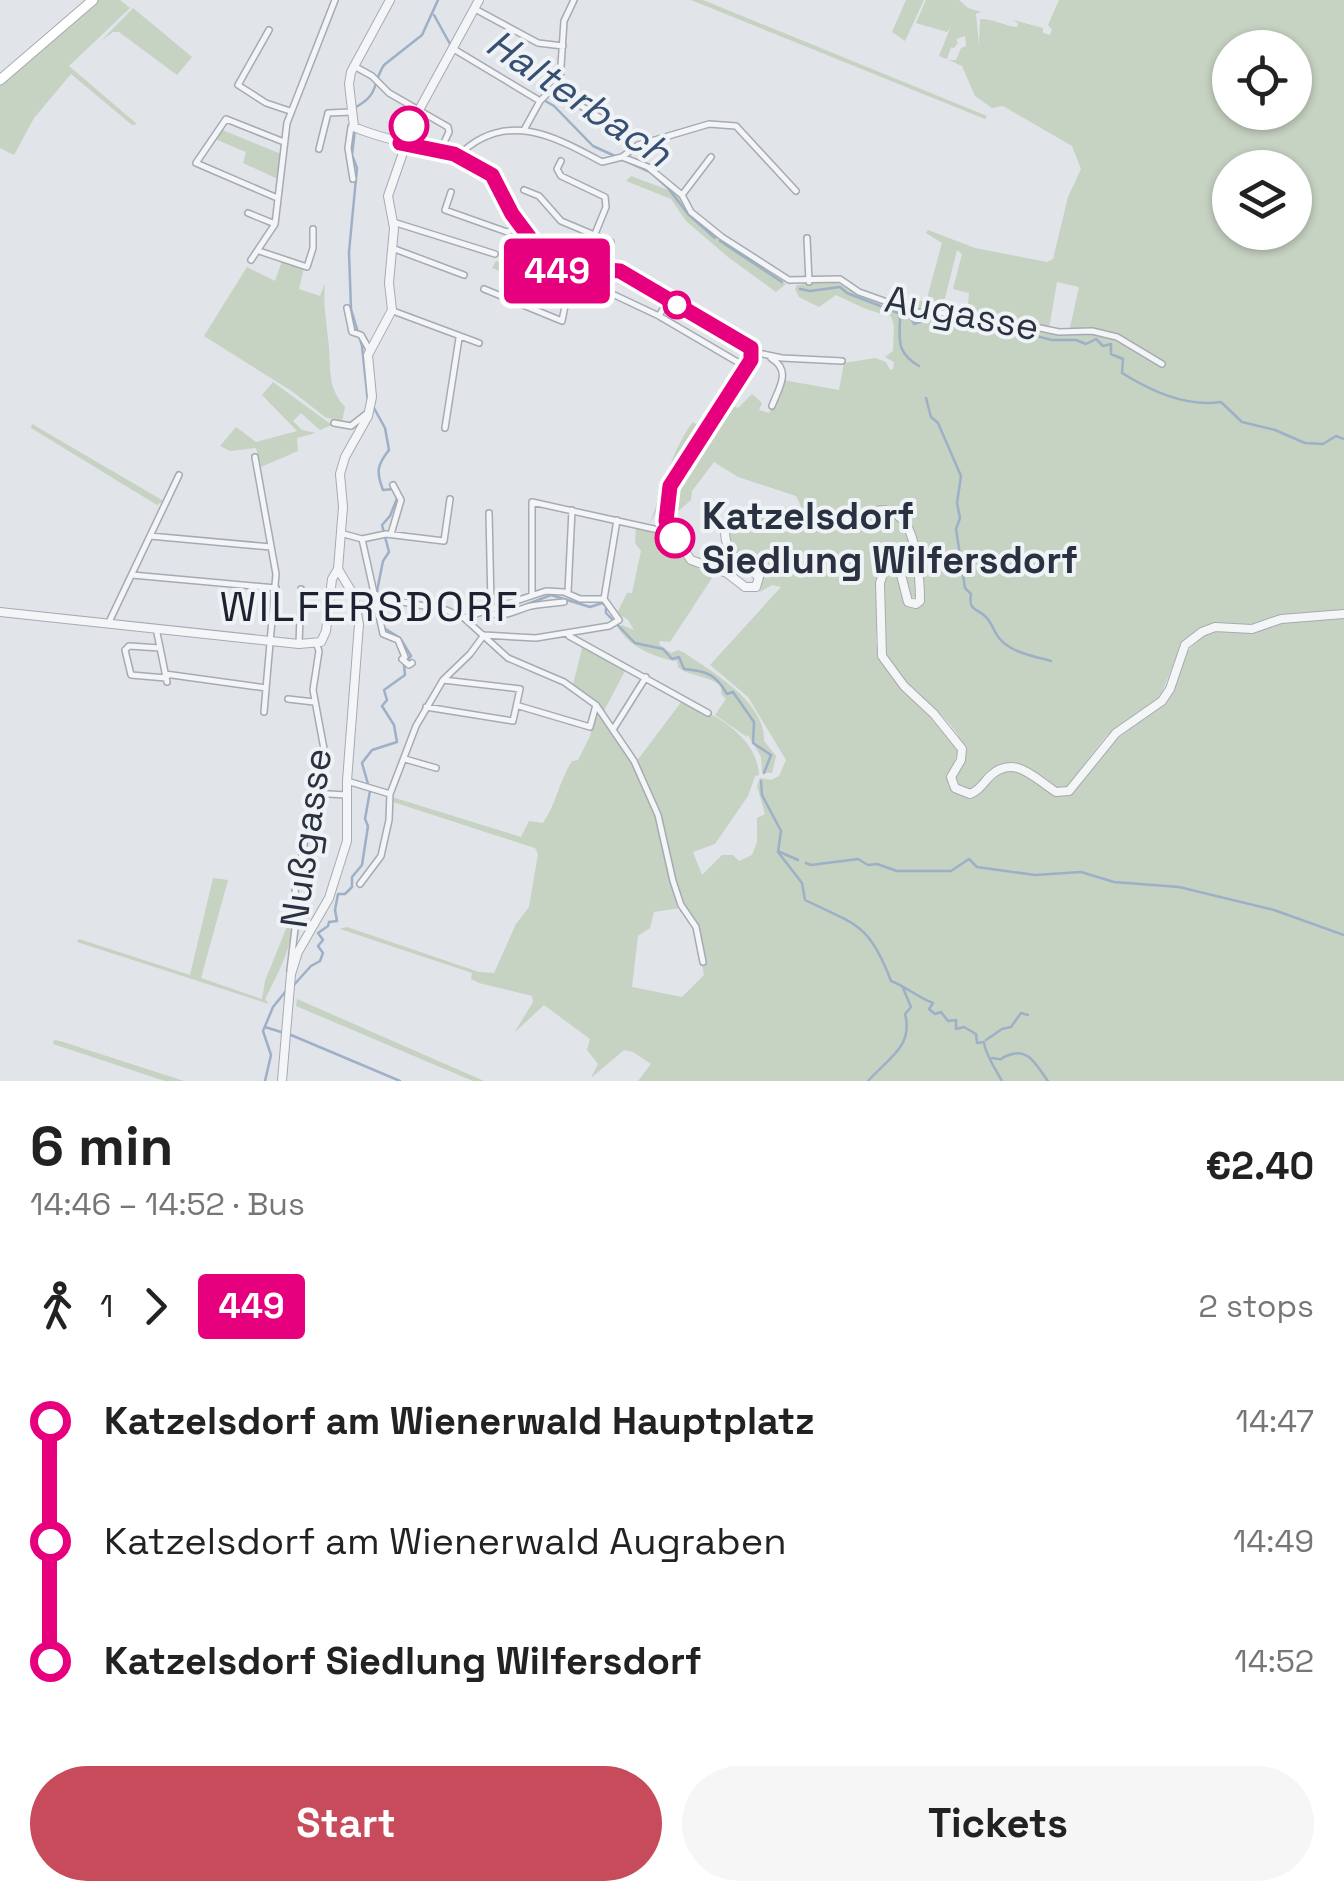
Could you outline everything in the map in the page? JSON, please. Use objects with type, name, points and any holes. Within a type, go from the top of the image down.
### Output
[{"type":"main road","points":[[0,80],[93,0]]},
{"type":"street","points":[[251,260],[275,224],[291,111],[335,0]]},
{"type":"street","points":[[352,179],[348,148],[354,127],[349,84],[354,66],[390,0]]},
{"type":"street","points":[[524,130],[541,99],[554,90],[562,76],[564,21],[574,0]]},
{"type":"street","points":[[0,612],[317,645],[326,631],[330,587],[338,569],[340,474],[371,404],[370,351],[392,310],[393,222],[388,196],[403,143],[477,4],[538,43],[563,46]]},
{"type":"street","points":[[270,30],[238,84],[266,103],[291,111]]},
{"type":"street","points":[[452,48],[541,99]]},
{"type":"street","points":[[354,66],[449,128],[440,152]]},
{"type":"street","points":[[554,90],[602,119]]},
{"type":"street","points":[[319,150],[328,114],[351,112]]},
{"type":"street","points":[[277,198],[196,164],[226,118],[284,142]]},
{"type":"street","points":[[458,156],[495,134],[524,130],[545,133],[602,162],[612,161],[638,145],[709,124],[736,126],[796,192]]},
{"type":"street","points":[[354,127],[458,156],[494,177],[509,208],[546,262],[658,316],[746,367]]},
{"type":"street","name":"Augasse","points":[[621,157],[648,167],[682,195],[691,212],[789,280],[840,279],[859,292],[915,312],[973,314],[1059,332],[1092,331],[1116,337],[1162,364]]},
{"type":"street","points":[[682,195],[711,157]]},
{"type":"street","points":[[562,161],[557,169],[562,176],[605,197],[606,208],[595,234]]},
{"type":"street","points":[[524,190],[544,200],[561,221],[611,242],[607,266]]},
{"type":"street","points":[[452,192],[445,210],[506,232],[522,226]]},
{"type":"street","points":[[248,214],[275,224]]},
{"type":"street","points":[[393,222],[495,254]]},
{"type":"street","points":[[258,251],[307,267],[314,248],[313,229]]},
{"type":"street","points":[[807,238],[809,282]]},
{"type":"street","points":[[392,248],[464,275]]},
{"type":"street","points":[[577,252],[620,271],[746,344],[753,352],[842,361]]},
{"type":"street","points":[[569,276],[607,266]]},
{"type":"street","points":[[484,289],[562,320],[569,276]]},
{"type":"street","points":[[658,316],[668,300]]},
{"type":"street","points":[[347,308],[352,332],[370,351]]},
{"type":"street","points":[[392,310],[479,343]]},
{"type":"street","points":[[444,428],[459,337]]},
{"type":"street","points":[[753,352],[670,486],[666,512],[672,533],[691,560],[727,573],[752,589],[760,584],[759,577],[735,558],[725,535],[727,526],[741,515],[760,510],[841,520],[880,510],[902,519],[914,540],[921,596],[916,604],[908,602],[902,570],[894,564],[884,567],[880,583],[880,648],[895,676],[934,714],[962,750],[951,781],[956,788],[970,794],[998,770],[1019,766],[1056,792],[1069,791],[1116,733],[1162,700],[1170,690],[1185,645],[1202,632],[1215,627],[1252,629],[1281,619],[1344,614]]},
{"type":"street","points":[[770,356],[784,371],[772,406]]},
{"type":"street","points":[[334,423],[351,426],[371,404]]},
{"type":"street","points":[[255,457],[276,588],[264,712]]},
{"type":"street","points":[[109,622],[179,475]]},
{"type":"street","points":[[386,535],[401,500],[393,485]]},
{"type":"street","points":[[340,533],[362,539],[386,535],[444,540],[450,499]]},
{"type":"street","points":[[532,595],[532,502],[672,533]]},
{"type":"street","points":[[568,594],[572,510]]},
{"type":"street","points":[[487,608],[489,513]]},
{"type":"street","points":[[484,635],[520,639],[566,634],[617,622],[604,598],[618,520]]},
{"type":"street","points":[[150,536],[272,547]]},
{"type":"street","points":[[362,539],[383,634],[398,640],[408,663]]},
{"type":"street","points":[[282,1081],[291,974],[298,952],[326,904],[347,841],[346,795],[358,618],[353,594],[338,569]]},
{"type":"street","points":[[132,575],[276,588]]},
{"type":"street","points":[[299,644],[301,589]]},
{"type":"street","points":[[464,618],[546,591],[580,599],[604,598]]},
{"type":"street","points":[[377,595],[446,610],[464,618],[508,658],[564,682],[596,705],[634,761],[658,815],[673,881],[681,906],[696,927],[704,962]]},
{"type":"street","points":[[487,608],[506,616],[528,607],[564,602]]},
{"type":"street","points":[[156,628],[166,678]]},
{"type":"street","points":[[566,634],[708,713]]},
{"type":"street","points":[[360,884],[381,856],[390,794],[416,726],[443,680],[484,635]]},
{"type":"street","name":"Nußgasse","points":[[291,974],[289,963],[297,912],[295,888],[324,749],[314,702],[317,645]]},
{"type":"street","points":[[160,648],[129,646],[125,650],[131,675],[267,688]]},
{"type":"street","points":[[614,728],[646,678]]},
{"type":"street","points":[[426,707],[513,722],[522,693],[516,688],[443,680]]},
{"type":"street","points":[[288,699],[314,702]]},
{"type":"street","points":[[519,706],[590,727],[596,705]]},
{"type":"street","points":[[405,759],[436,768]]},
{"type":"street","points":[[347,781],[390,794]]},
{"type":"street","points":[[312,792],[346,795]]},
{"type":"green space","points":[[98,0],[120,0],[130,8],[69,66],[137,124],[132,125],[71,74],[34,118],[14,155],[0,148],[0,84]]},
{"type":"green space","points":[[691,0],[703,0],[987,116],[985,119]]},
{"type":"green space","points":[[906,0],[924,0],[905,41],[892,32]]},
{"type":"green space","points":[[926,0],[959,0],[981,12],[976,14],[979,45],[980,19],[1017,27],[1013,20],[1043,28],[1043,33],[1050,35],[1048,25],[1059,0],[1344,0],[1344,610],[1274,617],[1248,626],[1216,623],[1204,627],[1181,646],[1160,697],[1106,736],[1066,788],[1056,787],[1015,762],[998,765],[972,790],[955,785],[953,777],[965,755],[961,740],[942,716],[904,683],[884,651],[885,570],[894,568],[898,572],[904,599],[924,599],[918,540],[905,516],[880,506],[845,517],[795,512],[801,506],[796,496],[738,477],[714,462],[692,491],[691,500],[669,519],[671,496],[681,471],[711,432],[709,428],[725,402],[738,408],[752,394],[762,403],[759,410],[769,413],[783,380],[839,390],[844,363],[875,358],[893,369],[894,362],[885,357],[893,351],[891,316],[836,295],[819,307],[799,297],[797,285],[834,281],[918,317],[970,318],[969,293],[953,289],[962,254],[957,250],[942,310],[913,310],[916,300],[926,302],[942,243],[926,233],[928,230],[975,248],[1047,262],[1053,259],[1068,197],[1081,169],[1072,146],[1003,106],[992,108],[975,96],[962,66],[949,60],[956,60],[966,46],[965,36],[956,39],[958,43],[951,47],[947,59],[939,56],[951,26],[947,32],[916,23]],"holes":[[[1057,282],[1079,287],[1069,332],[1049,329]]]},
{"type":"green space","points":[[133,8],[192,57],[177,75],[119,32],[101,41]]},
{"type":"green space","points":[[220,129],[281,154],[278,179],[243,163],[246,152],[215,139]]},
{"type":"green space","points":[[631,176],[676,193],[702,225],[786,284],[776,292],[686,221],[671,199],[626,181]]},
{"type":"green space","points":[[520,256],[548,269],[544,280],[566,289],[565,298],[492,268],[496,261],[515,268]]},
{"type":"green space","points":[[282,261],[304,268],[299,289],[320,296],[325,283],[330,374],[334,391],[345,407],[342,422],[325,417],[204,336],[247,267],[275,281]]},
{"type":"green space","points":[[273,382],[332,425],[320,430],[301,413],[293,421],[302,430],[316,433],[297,438],[298,451],[261,467],[256,448],[230,451],[220,446],[236,427],[256,442],[297,431],[262,395]]},
{"type":"green space","points":[[693,422],[702,429],[650,523],[673,457]]},
{"type":"green space","points":[[32,424],[162,502],[157,505],[31,428]]},
{"type":"green space","points":[[871,512],[888,515],[907,531],[918,597],[909,598],[893,562],[882,564],[878,575],[876,644],[882,661],[958,750],[948,784],[970,798],[1006,770],[1024,774],[1050,790],[1072,792],[1106,747],[1157,709],[1186,652],[1206,634],[1223,629],[1247,633],[1274,624],[1344,615],[1344,1081],[638,1081],[651,1064],[624,1050],[591,1078],[598,1064],[587,1050],[590,1039],[544,1005],[514,1033],[533,1002],[532,996],[479,983],[471,979],[472,973],[340,929],[347,927],[479,972],[494,973],[516,924],[529,907],[538,854],[535,848],[393,802],[392,797],[521,837],[529,821],[543,823],[572,761],[578,760],[590,736],[596,711],[635,768],[682,701],[732,728],[751,749],[759,775],[715,844],[693,852],[702,875],[722,855],[733,855],[739,861],[752,855],[757,842],[757,818],[765,814],[757,786],[760,778],[771,780],[779,776],[786,760],[748,697],[710,665],[781,587],[772,585],[760,592],[760,577],[737,554],[727,535],[739,520],[754,514],[791,517],[797,525],[800,519],[841,521]],"holes":[[[680,908],[685,913],[695,929],[704,975],[682,997],[632,987],[638,936],[650,928],[654,912]]]},
{"type":"green space","points":[[636,527],[669,537],[670,549],[712,578],[670,642],[659,644],[671,653],[683,652],[747,701],[762,727],[764,741],[776,756],[772,773],[762,773],[761,757],[748,735],[715,715],[726,699],[721,686],[683,670],[677,661],[643,650],[618,627],[634,630],[617,613],[627,593],[632,593],[641,551],[635,543]]},
{"type":"green space","points":[[583,645],[626,669],[604,711],[596,700],[573,684]]},
{"type":"green space","points":[[213,878],[228,880],[201,978],[262,999],[265,981],[292,914],[293,890],[292,934],[265,999],[269,1004],[77,942],[79,939],[190,975]]},
{"type":"green space","points":[[297,999],[484,1081],[473,1081],[296,1006]]},
{"type":"green space","points":[[54,1040],[184,1081],[165,1081],[53,1044]]},
{"type":"waterway","points":[[356,107],[372,93],[384,65],[422,35],[438,0]]},
{"type":"waterway","points":[[434,15],[450,44]]},
{"type":"waterway","name":"Halterbach","points":[[535,95],[554,106],[593,146],[650,172],[715,238]]},
{"type":"waterway","points":[[355,129],[352,155],[357,168],[349,252],[351,309],[362,346],[368,402]]},
{"type":"waterway","name":"Halterbach","points":[[720,241],[782,282]]},
{"type":"waterway","name":"Halterbach","points":[[800,289],[840,287],[911,318],[914,324],[938,316],[1052,340],[1086,344],[1096,339],[1103,346],[1111,344],[1111,354],[1123,359],[1122,373],[1157,391],[1182,400],[1221,402],[1242,422],[1305,443],[1323,444],[1336,436],[1344,439]]},
{"type":"waterway","points":[[900,316],[902,350],[919,366]]},
{"type":"waterway","points":[[926,398],[931,417],[938,423],[961,476],[956,529],[965,588],[971,594],[972,606],[1010,647],[1051,661]]},
{"type":"waterway","points":[[374,408],[385,428],[389,450],[380,465],[379,478],[383,490],[394,489]]},
{"type":"waterway","points":[[377,591],[383,561],[389,552],[382,525],[398,496]]},
{"type":"waterway","points":[[515,609],[551,595],[590,607],[602,603],[606,613],[635,643],[663,649],[672,659],[679,657],[684,669],[710,675],[727,694],[733,692],[754,722],[753,743],[771,755],[764,773]]},
{"type":"waterway","points":[[292,987],[320,961],[323,953],[318,946],[323,940],[318,933],[329,922],[337,921],[338,894],[345,894],[352,887],[352,877],[362,865],[370,791],[362,763],[372,750],[397,742],[394,725],[382,706],[387,700],[384,690],[405,675],[404,665],[411,656],[400,638],[384,628]]},
{"type":"waterway","points":[[761,781],[762,795],[781,831],[778,852],[802,883],[805,900],[859,928],[875,947],[891,981],[933,1003],[929,1009],[935,1014],[941,1012],[948,1021],[956,1020],[956,1029],[964,1027],[976,1034],[977,1043],[984,1042],[1002,1081]]},
{"type":"waterway","points":[[780,852],[798,860]]},
{"type":"waterway","points":[[806,863],[858,859],[897,871],[951,871],[969,859],[977,867],[1035,875],[1081,872],[1114,882],[1179,887],[1274,910],[1344,935]]},
{"type":"waterway","points":[[868,1081],[897,1052],[906,1035],[905,1014],[911,1007],[903,988]]},
{"type":"waterway","points":[[265,1081],[271,1055],[263,1031],[273,1007],[286,991]]},
{"type":"waterway","points":[[986,1040],[1011,1027],[1021,1013],[1028,1015]]},
{"type":"waterway","points":[[265,1027],[281,1032]]},
{"type":"waterway","points":[[291,1035],[400,1081]]},
{"type":"waterway","points":[[992,1058],[1016,1053],[1027,1056],[1048,1081]]},
{"type":"bus line","name":"449","points":[[409,126],[400,143],[454,154],[494,177],[512,214],[554,270],[574,276],[620,271],[751,348],[751,360],[670,486],[666,521],[675,538]]},
{"type":"place","name":"Katzelsdorf Siedlung Wilfersdorf","points":[[675,538]]},
{"type":"district","name":"WILFERSDORF","points":[[370,606]]}]
